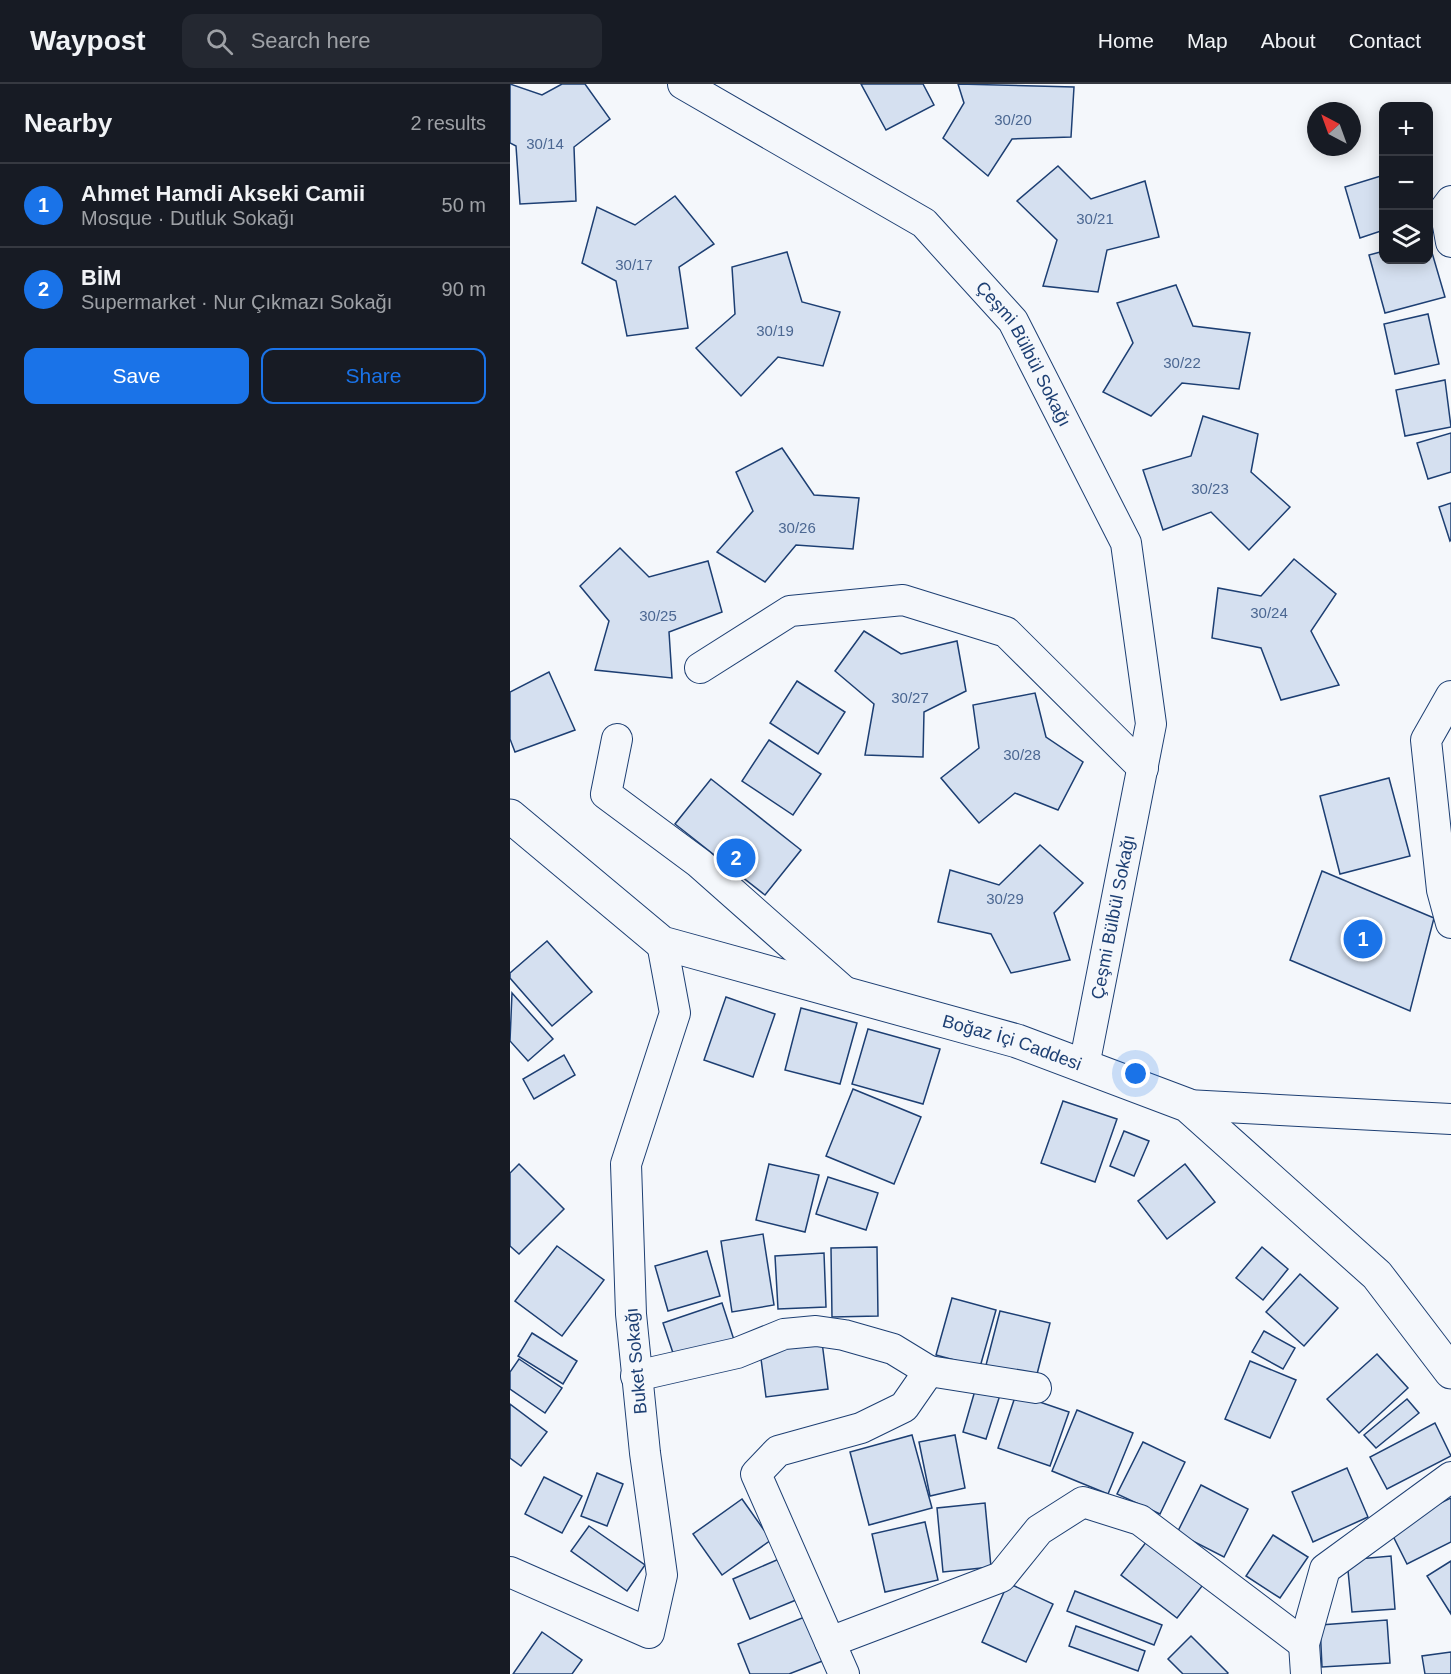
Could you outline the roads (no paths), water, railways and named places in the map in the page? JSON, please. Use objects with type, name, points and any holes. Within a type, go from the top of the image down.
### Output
[{"type":"main road","name":"Boğaz İçi Caddesi","points":[[510,816],[662,943],[1017,1041],[1187,1105],[1377,1275],[1445,1360]]},
{"type":"street","name":"Çeşmi Bülbül Sokağı","points":[[683,84],[924,223],[1013,321],[1126,543],[1151,724],[1084,1066]]},
{"type":"street","points":[[1451,201],[1445,209],[1451,242]]},
{"type":"street","points":[[700,668],[790,611],[903,600],[1006,632],[1143,768]]},
{"type":"street","points":[[1451,696],[1439,738],[1442,890],[1451,923]]},
{"type":"street","points":[[617,739],[606,794],[699,863],[847,994]]},
{"type":"street","name":"Buket Sokağı","points":[[510,1572],[649,1633],[662,1575],[636,1376],[631,1314],[626,1164],[675,1013],[662,943]]},
{"type":"street","points":[[1187,1105],[1451,1119]]},
{"type":"street","points":[[636,1376],[737,1353],[784,1334],[816,1331],[844,1335],[893,1349],[929,1371],[1036,1388]]},
{"type":"street","points":[[844,1674],[756,1474],[778,1451],[861,1428],[904,1407],[929,1371]]},
{"type":"street","points":[[1306,1674],[1304,1644],[1325,1569],[1451,1477]]},
{"type":"street","points":[[830,1642],[1000,1577],[1039,1530],[1083,1502],[1140,1520],[1304,1644]]},
{"type":"place","name":"BİM","points":[[736,858]]},
{"type":"place","name":"Ahmet Hamdi Akseki Camii","points":[[1363,939]]}]
